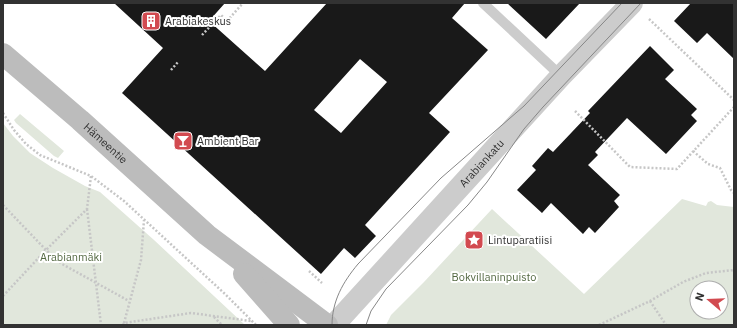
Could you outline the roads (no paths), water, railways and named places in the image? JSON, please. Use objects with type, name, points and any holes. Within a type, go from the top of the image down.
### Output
[{"type":"main road","name":"Hämeentie","points":[[3,54],[208,235],[327,325]]},
{"type":"main road","name":"Hämeentie","points":[[208,235],[290,325]]},
{"type":"street","name":"Arabiankatu","points":[[334,325],[561,76],[632,3]]},
{"type":"lane","points":[[483,3],[561,76]]},
{"type":"tram line","points":[[332,325],[334,308],[339,292],[358,264],[441,178],[524,106],[622,3]]},
{"type":"tram line","points":[[366,325],[371,311],[386,289],[468,205],[487,182],[524,129],[641,3]]},
{"type":"place","name":"Arabiakeskus","points":[[151,21]]},
{"type":"place","name":"Ambient Bar","points":[[183,141]]},
{"type":"place","name":"Lintuparatiisi","points":[[474,240]]},
{"type":"park label","name":"Arabianmäki","points":[[71,257]]},
{"type":"park label","name":"Bokvillaninpuisto","points":[[494,277]]}]
